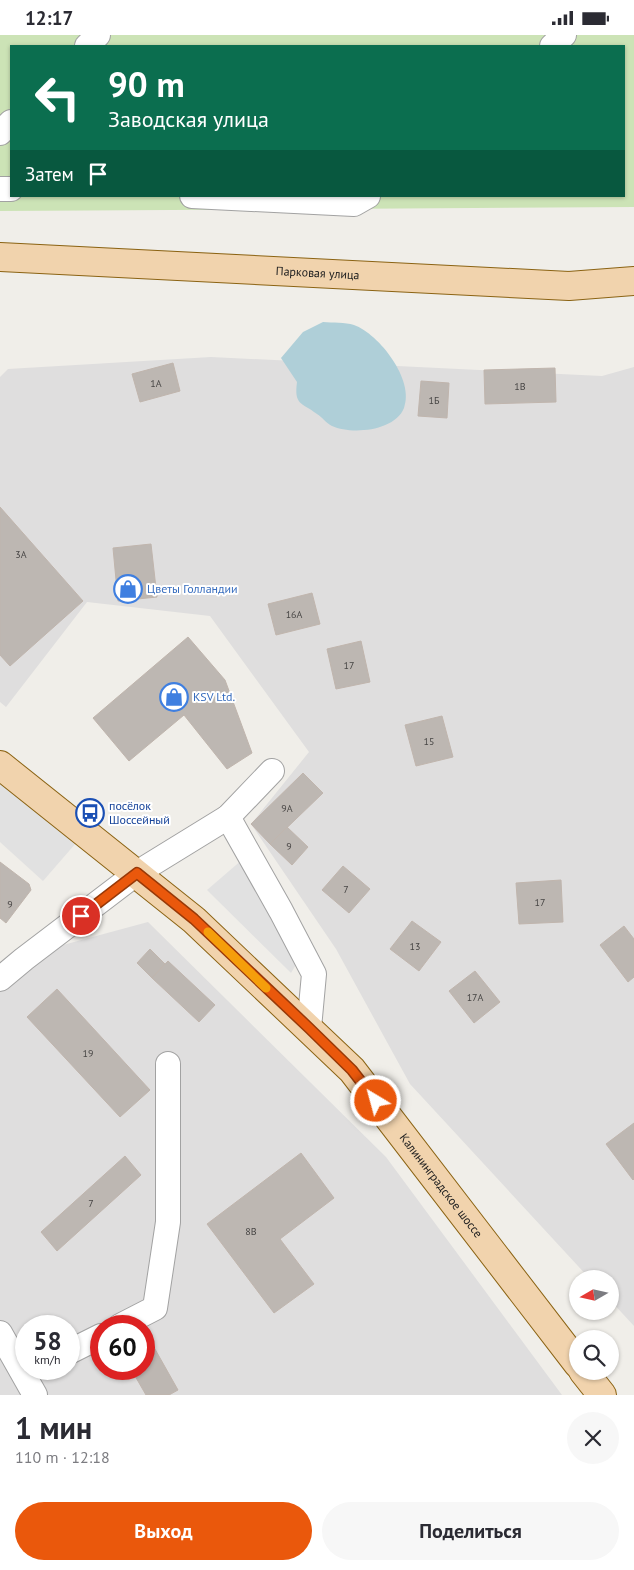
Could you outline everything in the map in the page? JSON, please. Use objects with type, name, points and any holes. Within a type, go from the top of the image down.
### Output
[{"type":"main road","name":"Парковая улица","points":[[0,257],[569,286],[634,281]]},
{"type":"main road","name":"Калининградское шоссе","points":[[0,765],[194,919],[352,1070],[569,1352]]},
{"type":"main road","points":[[590,1380],[602,1395]]},
{"type":"street","points":[[88,45],[98,35]]},
{"type":"street","points":[[553,45],[564,35]]},
{"type":"street","points":[[0,133],[10,123]]},
{"type":"street","points":[[212,197],[354,204],[366,197]]},
{"type":"street","points":[[0,979],[137,873],[228,817],[272,771]]},
{"type":"street","points":[[228,817],[314,974],[309,1028]]},
{"type":"street","points":[[141,1315],[155,1308],[168,1222],[168,1064]]},
{"type":"street","points":[[0,1333],[15,1355]]},
{"type":"shaded area","points":[[211,357],[602,376],[634,367],[634,1326],[619,1310],[619,1270],[582,1270],[410,1084],[336,949],[251,824],[309,752],[210,616],[87,602],[6,707],[0,702],[0,377],[8,369]]},
{"type":"shaded area","points":[[0,784],[76,843],[43,881],[0,842]]},
{"type":"shaded area","points":[[243,859],[303,953],[291,973],[207,890]]},
{"type":"shaded area","points":[[148,922],[386,1157],[562,1395],[0,1395],[0,962]]},
{"type":"green space","points":[[0,35],[634,35],[634,207],[0,211]]},
{"type":"water","points":[[323,322],[350,324],[364,330],[384,348],[392,359],[400,372],[406,397],[404,408],[392,422],[372,429],[340,429],[330,425],[300,402],[296,389],[297,382],[281,358],[303,332]]},
{"type":"building","points":[[173,363],[180,391],[140,402],[132,374]]},
{"type":"building","points":[[555,368],[556,402],[485,404],[484,370]]},
{"type":"building","points":[[421,381],[449,383],[447,418],[418,416]]},
{"type":"building","points":[[0,507],[83,601],[10,666],[0,655]]},
{"type":"building","points":[[151,544],[157,597],[118,601],[113,548]]},
{"type":"building","points":[[312,593],[320,624],[276,635],[268,604]]},
{"type":"building","name":"KSV Ltd.","points":[[188,637],[225,680],[252,753],[227,769],[184,715],[129,761],[93,718]]},
{"type":"building","points":[[361,641],[370,682],[336,689],[327,649]]},
{"type":"building","points":[[442,716],[453,757],[416,766],[405,725]]},
{"type":"building","points":[[303,773],[323,793],[270,844],[251,824]]},
{"type":"building","points":[[287,827],[308,847],[292,865],[270,844]]},
{"type":"building","points":[[0,862],[29,884],[31,890],[6,923],[0,918]]},
{"type":"building","points":[[343,866],[370,889],[349,913],[322,890]]},
{"type":"building","points":[[561,880],[563,922],[519,924],[516,883]]},
{"type":"building","points":[[412,921],[441,942],[419,971],[390,949]]},
{"type":"building","points":[[624,926],[634,939],[634,977],[628,982],[600,945]]},
{"type":"building","points":[[150,949],[165,964],[152,978],[137,963]]},
{"type":"building","points":[[168,961],[215,1005],[199,1022],[152,978]]},
{"type":"building","points":[[475,971],[500,1002],[474,1023],[449,991]]},
{"type":"building","points":[[57,989],[150,1090],[120,1117],[27,1017]]},
{"type":"building","points":[[634,1123],[634,1179],[633,1180],[606,1144]]},
{"type":"building","points":[[301,1153],[334,1198],[280,1239],[314,1284],[274,1313],[207,1224]]},
{"type":"building","points":[[125,1156],[141,1175],[57,1251],[41,1232]]},
{"type":"building","points":[[155,1349],[178,1390],[169,1395],[146,1395],[137,1380],[155,1380]]},
{"type":"slow traffic","points":[[208,932],[266,988]]},
{"type":"place","name":"Цветы Голландии","points":[[128,589]]},
{"type":"place","name":"KSV Ltd.","points":[[174,697]]},
{"type":"place","name":"посёлок Шоссейный","points":[[90,813]]},
{"type":"route","points":[[81,916],[137,873],[194,919],[309,1028],[352,1070],[376,1101]]}]
